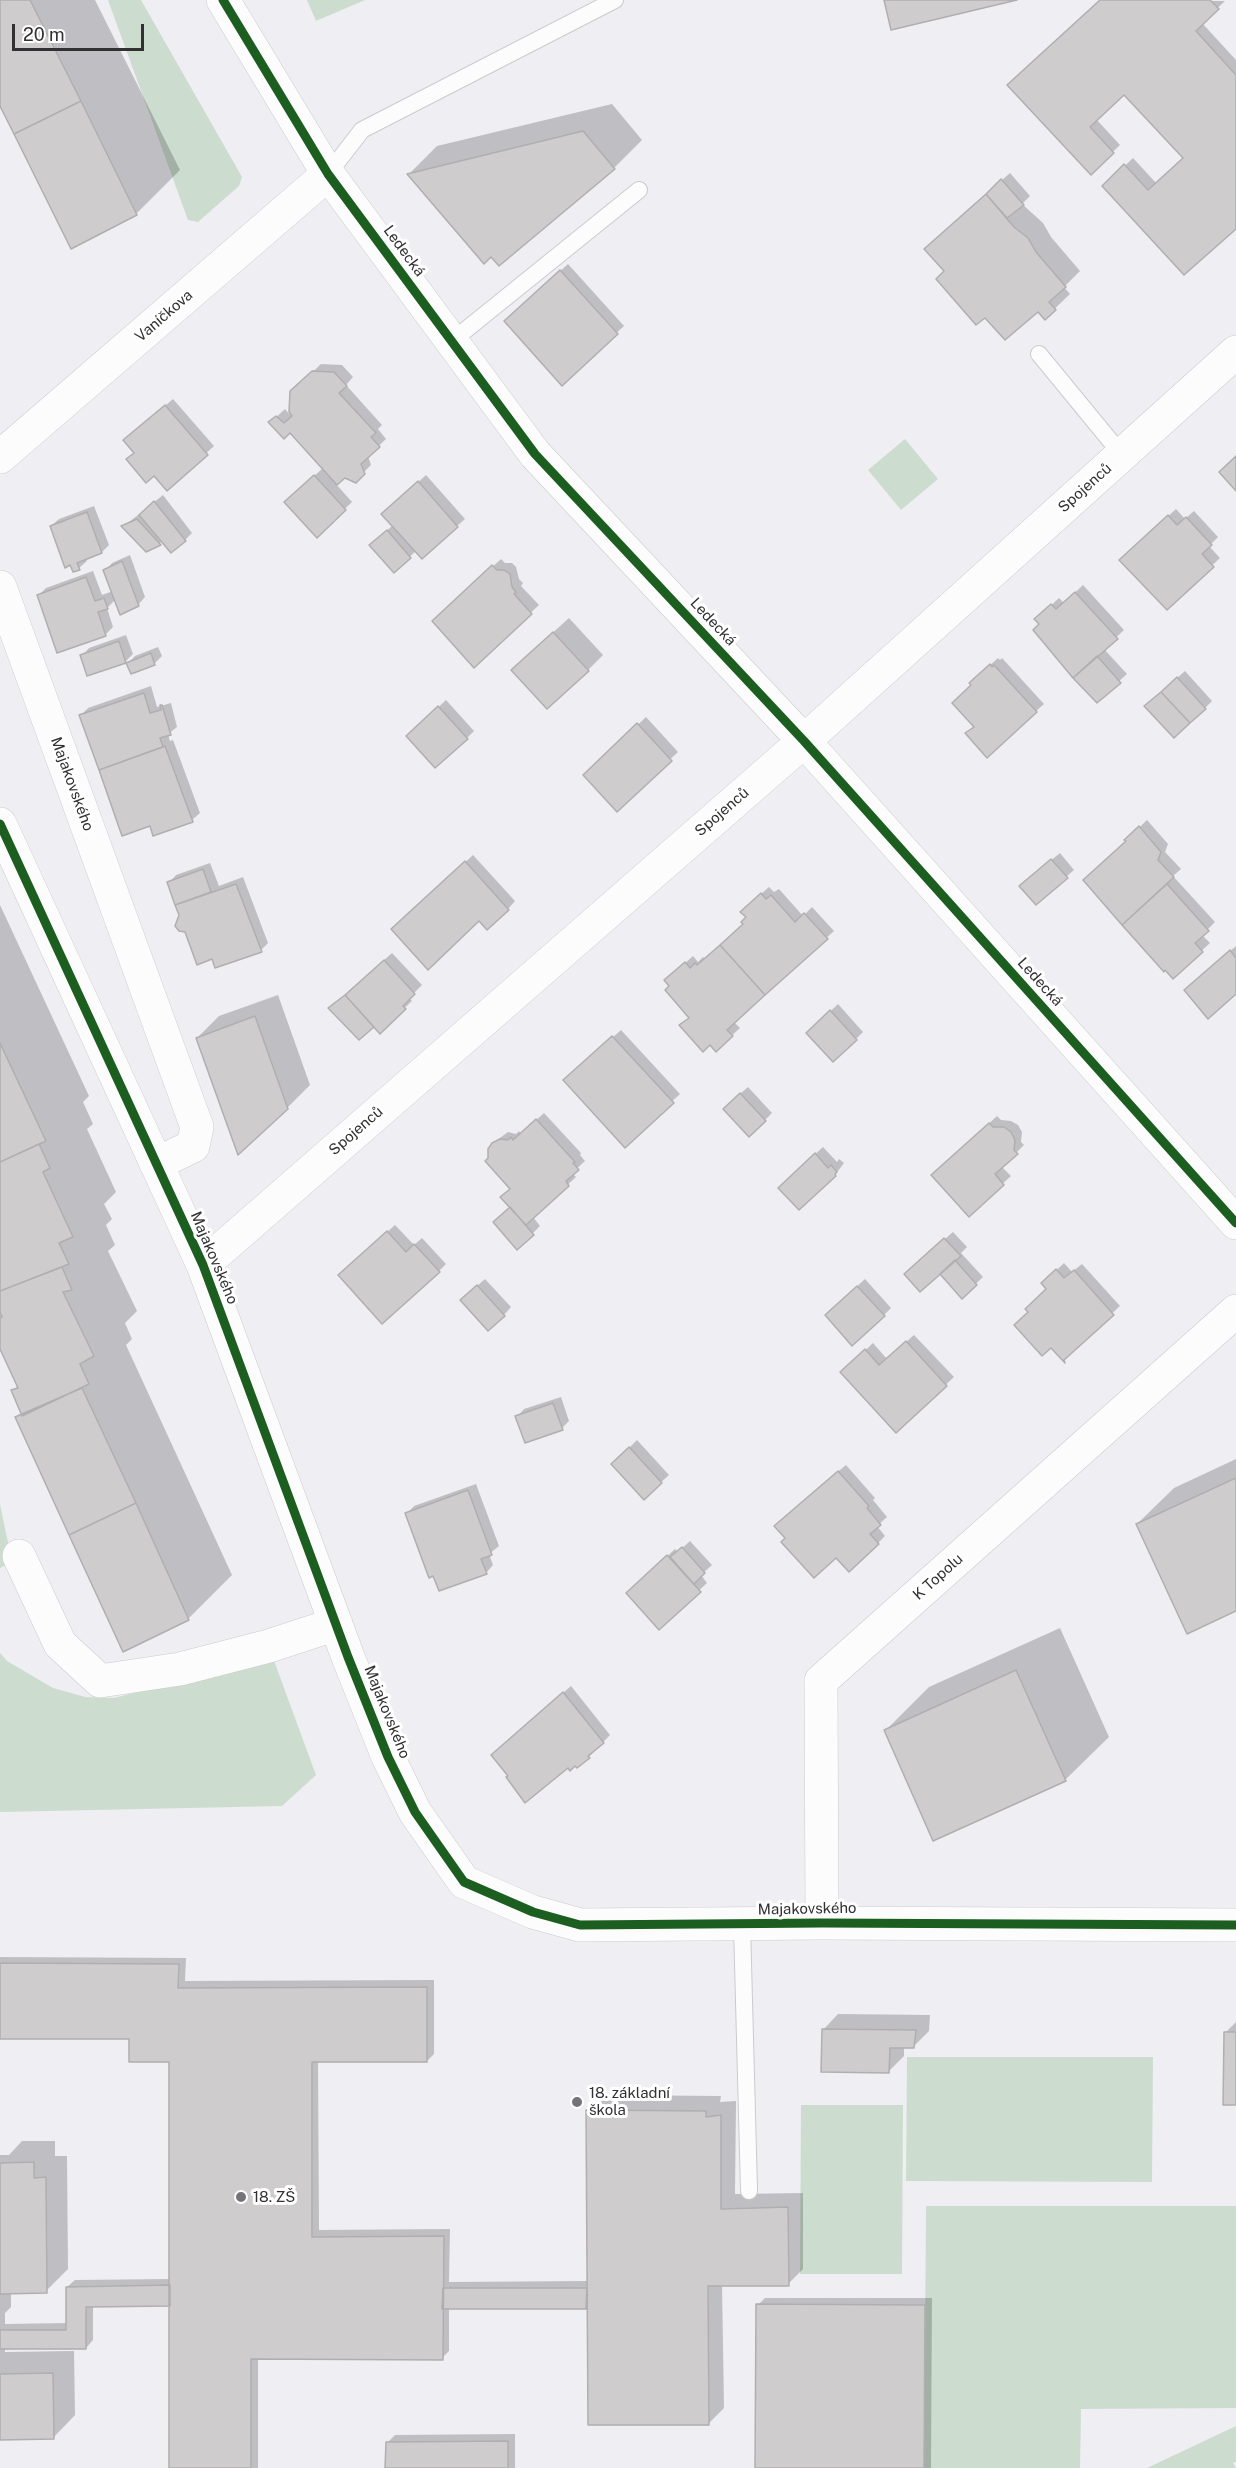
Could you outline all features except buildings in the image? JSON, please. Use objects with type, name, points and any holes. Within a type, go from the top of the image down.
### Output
[{"type":"street","name":"Ledecká","points":[[223,0],[328,174],[535,454],[804,741],[1236,1223]]},
{"type":"street","name":"Vaníčkova","points":[[0,457],[328,174]]},
{"type":"street","name":"Spojenců","points":[[203,1265],[804,741],[1236,352]]},
{"type":"street","name":"Majakovského","points":[[0,587],[197,1127],[193,1146],[156,1164]]},
{"type":"street","name":"Majakovského","points":[[0,824],[203,1265],[336,1624],[392,1766],[416,1812],[465,1882],[533,1912],[580,1925],[822,1923],[1236,1925]]},
{"type":"street","name":"K Topolu","points":[[822,1923],[821,1681],[1236,1311]]},
{"type":"street","points":[[19,1556],[60,1644],[100,1681],[180,1669],[268,1646],[336,1624]]},
{"type":"lane","points":[[328,174],[362,130],[615,0]]},
{"type":"lane","points":[[452,341],[639,190]]},
{"type":"lane","points":[[1039,354],[1122,455]]},
{"type":"lane","points":[[742,1925],[749,2191]]},
{"type":"green space","points":[[108,0],[141,0],[242,177],[239,186],[198,222],[188,220]]},
{"type":"green space","points":[[307,0],[365,0],[316,21]]},
{"type":"green space","points":[[905,439],[938,479],[901,510],[868,470]]},
{"type":"green space","points":[[0,1504],[12,1562],[0,1568]]},
{"type":"green space","points":[[0,1653],[7,1661],[53,1688],[85,1697],[114,1698],[273,1658],[316,1775],[282,1806],[0,1812]]},
{"type":"green space","points":[[907,2057],[1153,2057],[1152,2182],[906,2181]]},
{"type":"green space","points":[[801,2105],[903,2105],[902,2274],[800,2274]]},
{"type":"green space","points":[[926,2206],[1236,2206],[1236,2408],[1081,2409],[1080,2468],[924,2468]]},
{"type":"green space","points":[[1236,2426],[1236,2462],[1233,2463],[1236,2468],[1147,2468]]},
{"type":"cycle path","points":[[223,0],[328,174],[535,454],[804,741],[1236,1223]]},
{"type":"cycle path","points":[[0,824],[203,1265],[348,1657],[388,1757],[415,1812],[464,1882],[533,1912],[580,1925],[822,1923],[1236,1925]]},
{"type":"place","name":"18. základní škola","points":[[577,2102]]},
{"type":"place","name":"18. ZŠ","points":[[241,2197]]}]
